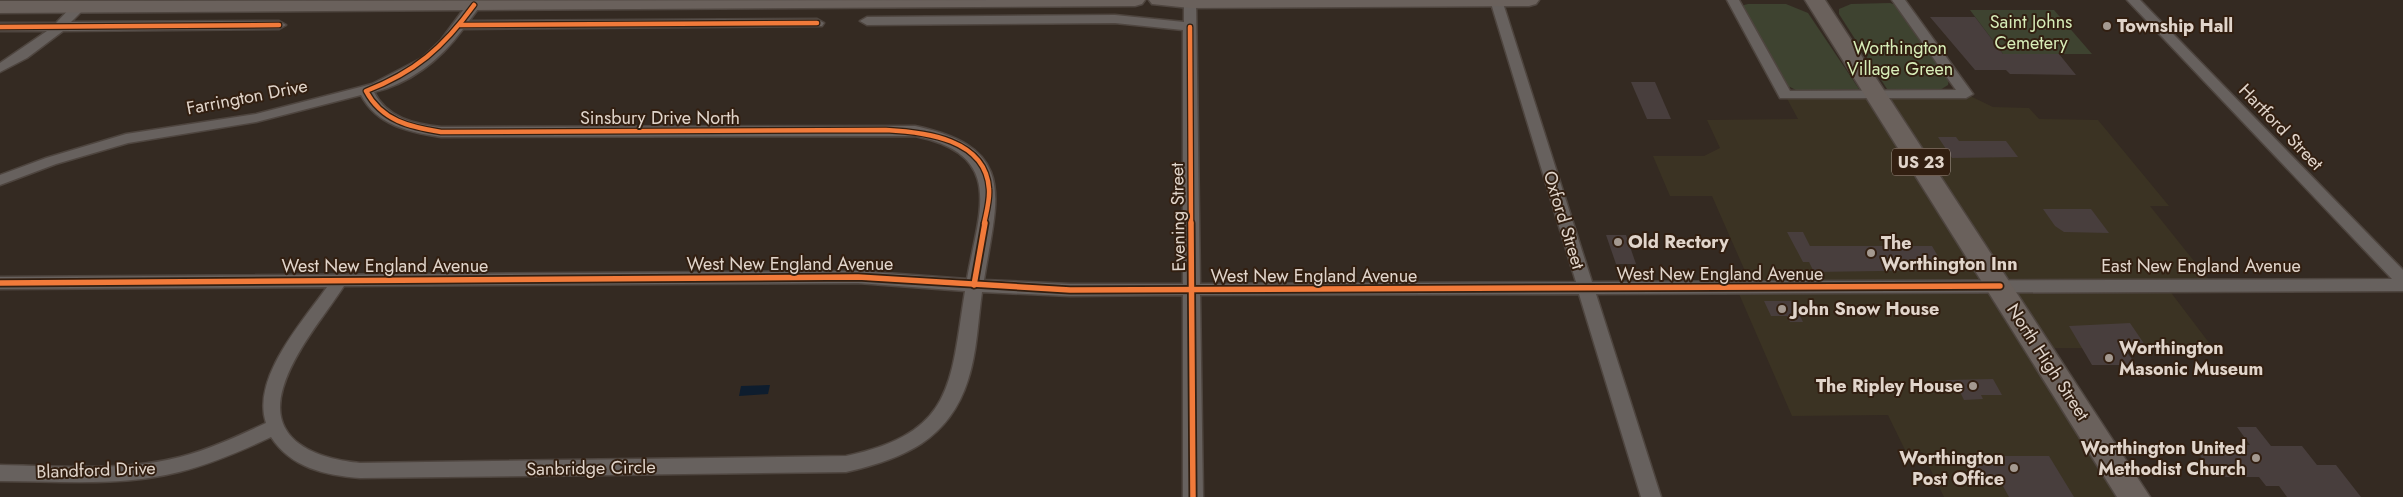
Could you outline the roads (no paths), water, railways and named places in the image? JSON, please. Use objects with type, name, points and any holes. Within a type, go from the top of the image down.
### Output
[{"type":"main road","points":[[0,8],[1135,0]]},
{"type":"main road","points":[[1159,0],[1529,0]]},
{"type":"main road","name":"North High Street","points":[[1814,0],[2000,286],[2134,497]]},
{"type":"street","name":"Oxford Street","points":[[1496,0],[1651,497]]},
{"type":"street","points":[[1733,0],[1785,95],[1966,94],[1898,0]]},
{"type":"street","name":"Hartford Street","points":[[2133,0],[2403,280]]},
{"type":"street","name":"Evening Street","points":[[1190,1],[1192,497]]},
{"type":"street","name":"Farrington Drive","points":[[0,180],[51,161],[126,139],[256,118],[366,91],[400,77],[427,61],[446,43],[474,5]]},
{"type":"street","points":[[0,68],[31,51],[60,27],[79,7]]},
{"type":"street","points":[[867,21],[1115,19],[1190,27]]},
{"type":"street","points":[[460,25],[817,22]]},
{"type":"street","points":[[0,27],[279,24]]},
{"type":"street","name":"Sinsbury Drive North","points":[[366,91],[378,110],[389,118],[412,127],[441,132],[915,131],[948,139],[966,149]]},
{"type":"street","name":"Sanbridge Circle","points":[[275,427],[287,446],[297,454],[322,466],[354,471],[846,464],[873,459],[898,449],[918,438],[945,412],[956,395],[960,378],[989,189],[984,169],[966,149]]},
{"type":"street","name":"West New England Avenue","points":[[0,283],[858,277],[1070,290],[1192,291],[2000,286]]},
{"type":"street","points":[[275,427],[271,409],[274,389],[282,369],[340,280]]},
{"type":"street","name":"East New England Avenue","points":[[2000,286],[2403,285]]},
{"type":"street","name":"Blandford Drive","points":[[0,473],[118,472],[165,468],[218,451],[275,427]]},
{"type":"water","points":[[770,385],[768,394],[739,396],[741,386]]},
{"type":"place","name":"Township Hall","points":[[2107,26]]},
{"type":"place","name":"Old Rectory","points":[[1618,242]]},
{"type":"place","name":"The Worthington Inn","points":[[1871,253]]},
{"type":"place","name":"John Snow House","points":[[1782,309]]},
{"type":"place","name":"Worthington Masonic Museum","points":[[2109,358]]},
{"type":"place","name":"The Ripley House","points":[[1973,386]]},
{"type":"place","name":"Worthington United Methodist Church","points":[[2256,458]]},
{"type":"place","name":"Worthington Post Office","points":[[2014,468]]},
{"type":"park label","name":"Saint Johns Cemetery","points":[[2031,32]]},
{"type":"park label","name":"Worthington Village Green","points":[[1900,58]]}]
